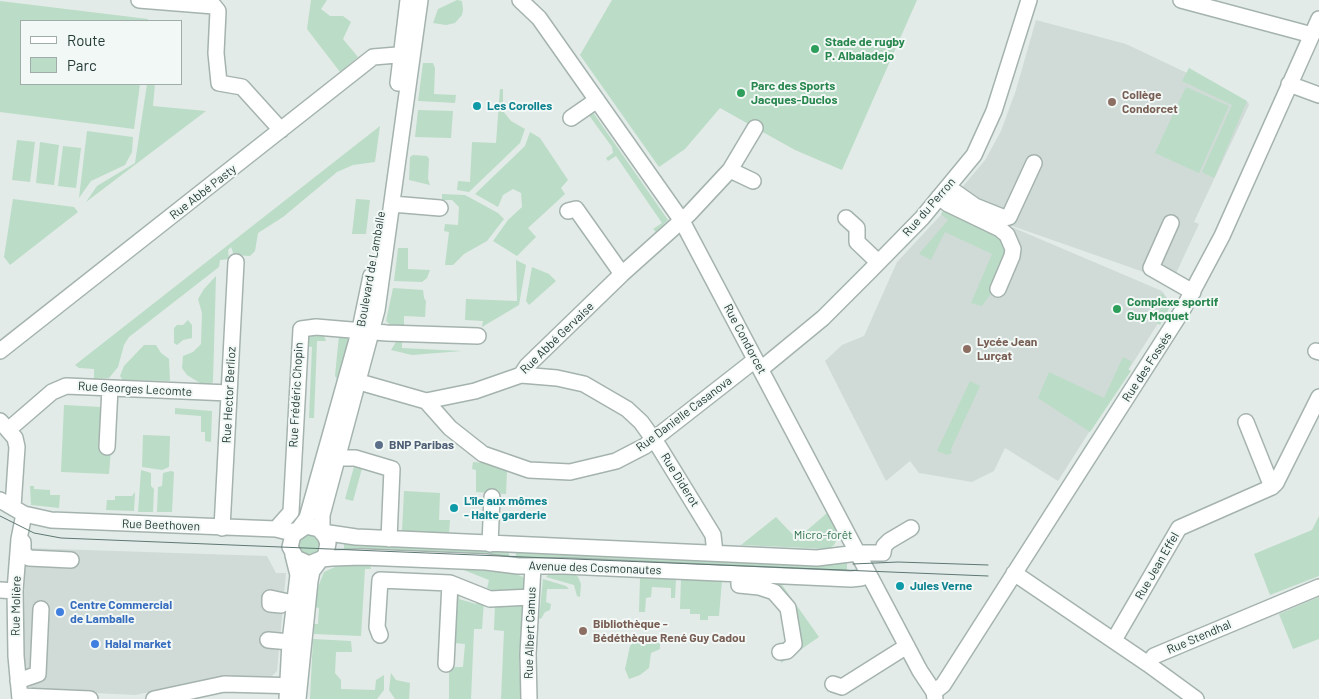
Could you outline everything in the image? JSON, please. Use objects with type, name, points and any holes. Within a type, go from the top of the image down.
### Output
[{"type":"street","points":[[139,0],[214,6],[218,11],[216,53],[219,83],[242,87],[281,130]]},
{"type":"street","name":"Boulevard de Lamballe","points":[[298,530],[307,518],[353,380],[367,330],[392,204],[407,54],[408,0]]},
{"type":"street","name":"Boulevard de Lamballe","points":[[367,330],[369,291],[381,212],[407,54],[420,0]]},
{"type":"street","name":"Rue Condorcet","points":[[520,0],[539,18],[682,221],[908,649],[935,696]]},
{"type":"street","name":"Rue du Perron","points":[[758,364],[823,318],[944,192],[974,155],[985,135],[1029,0]]},
{"type":"street","points":[[1180,0],[1312,35]]},
{"type":"street","name":"Rue des Fossés","points":[[935,696],[1014,573],[1073,494],[1072,473],[1086,449],[1193,292],[1228,222],[1319,19]]},
{"type":"street","name":"Rue Abbé Pasty","points":[[0,350],[373,57],[407,54]]},
{"type":"street","points":[[1289,84],[1319,95]]},
{"type":"street","points":[[572,118],[597,100]]},
{"type":"street","name":"Rue Abbé Gervaise","points":[[353,380],[426,400],[475,391],[520,375],[622,274],[682,221],[730,170],[755,128]]},
{"type":"street","points":[[944,192],[1005,218],[1009,217],[1034,163]]},
{"type":"street","points":[[730,170],[753,181]]},
{"type":"street","points":[[944,192],[948,204],[1000,229],[1007,235],[1012,249],[1012,256],[998,290]]},
{"type":"street","points":[[392,204],[440,208]]},
{"type":"street","points":[[568,211],[576,210],[622,274]]},
{"type":"street","points":[[846,218],[857,228],[857,242],[878,262]]},
{"type":"street","points":[[1171,223],[1151,268],[1193,292]]},
{"type":"street","name":"Rue Hector Berlioz","points":[[222,528],[236,262]]},
{"type":"street","name":"Rue Frédéric Chopin","points":[[276,529],[291,512],[301,329],[306,326],[367,330]]},
{"type":"street","points":[[367,330],[478,336]]},
{"type":"street","name":"Rue Danielle Casanova","points":[[426,400],[450,428],[483,454],[529,470],[570,472],[598,467],[616,461],[654,440],[758,364]]},
{"type":"street","name":"Rue Diderot","points":[[520,375],[573,380],[596,389],[627,409],[641,422],[654,440],[713,534],[715,553]]},
{"type":"street","name":"Boulevard de Lamballe","points":[[322,532],[321,522],[353,380]]},
{"type":"street","name":"Rue Georges Lecomte","points":[[4,425],[59,389],[75,386],[229,393]]},
{"type":"street","points":[[107,447],[110,388]]},
{"type":"street","points":[[1246,422],[1272,487],[1276,483],[1319,397]]},
{"type":"street","points":[[4,425],[15,438],[17,447],[15,512],[25,556],[71,560]]},
{"type":"street","points":[[338,453],[385,460]]},
{"type":"street","points":[[338,453],[392,469],[389,539]]},
{"type":"street","name":"Rue Jean Effel","points":[[1114,640],[1179,528],[1272,487]]},
{"type":"street","points":[[490,544],[492,497]]},
{"type":"street","name":"Rue Beethoven","points":[[15,512],[71,522],[276,529],[288,532],[298,530]]},
{"type":"street","name":"Rue Molière","points":[[15,512],[19,538],[8,590],[20,692]]},
{"type":"street","points":[[312,527],[322,532],[328,543],[326,553],[312,571],[293,692],[290,642],[280,602],[298,569],[291,541],[298,530],[312,527]]},
{"type":"street","name":"Avenue des Cosmonautes","points":[[322,532],[389,539],[817,558],[858,553],[883,553],[884,546],[889,541],[911,528]]},
{"type":"street","points":[[293,555],[306,563],[321,559]]},
{"type":"street","points":[[380,557],[377,627],[380,635]]},
{"type":"street","name":"Avenue des Cosmonautes","points":[[321,559],[380,557],[533,567],[573,566],[851,579],[869,575]]},
{"type":"street","name":"Rue Albert Camus","points":[[529,699],[528,654],[533,567]]},
{"type":"street","points":[[1014,573],[1114,640],[1196,699]]},
{"type":"street","points":[[739,574],[739,585],[759,586],[774,592],[788,608],[794,644],[787,651],[780,652]]},
{"type":"street","points":[[380,580],[450,583],[490,599],[531,598]]},
{"type":"street","points":[[446,664],[450,583]]},
{"type":"street","name":"Rue Stendhal","points":[[1148,664],[1154,656],[1319,587]]},
{"type":"street","points":[[20,692],[35,677],[38,671],[41,609]]},
{"type":"street","points":[[268,640],[290,642]]},
{"type":"street","points":[[865,679],[908,649]]},
{"type":"street","points":[[833,684],[842,687],[908,649]]},
{"type":"street","points":[[154,699],[246,679],[293,692]]},
{"type":"street","points":[[20,692],[90,699]]},
{"type":"shaded area","points":[[1036,20],[1126,44],[1248,102],[1249,105],[1194,222],[1199,224],[1172,282],[1001,222],[954,197],[985,160],[1001,131],[1016,90]]},
{"type":"shaded area","points":[[953,202],[1162,291],[1171,303],[1058,481],[1005,448],[994,471],[972,482],[919,473],[910,461],[886,481],[825,361],[842,345],[864,336],[897,262]]},
{"type":"shaded area","points":[[26,548],[267,556],[276,573],[286,573],[277,671],[270,678],[221,678],[135,695],[33,690],[24,678],[23,614]]},
{"type":"green space","points":[[311,0],[327,0],[321,9],[330,16],[343,16],[351,22],[343,39],[358,57],[340,72],[307,29]]},
{"type":"green space","points":[[457,0],[462,1],[463,10],[462,15],[455,23],[446,25],[433,23],[438,9]]},
{"type":"green space","name":"Parc des Sports Jacques-Duclos","points":[[612,0],[917,0],[842,170],[795,150],[720,108],[685,149],[659,167],[580,55]]},
{"type":"green space","points":[[0,1],[148,19],[20,20],[20,85],[140,85],[134,129],[0,112]]},
{"type":"green space","points":[[423,63],[433,63],[435,68],[434,94],[456,95],[455,103],[418,101]]},
{"type":"green space","points":[[1189,68],[1247,101],[1214,178],[1202,172],[1232,105],[1182,81]]},
{"type":"green space","points":[[147,85],[155,85],[153,106],[206,111],[86,202],[97,186],[135,163]]},
{"type":"green space","points":[[1186,87],[1229,106],[1199,173],[1155,153]]},
{"type":"green space","points":[[500,89],[503,89],[503,111],[511,121],[525,129],[520,143],[469,192],[457,190],[458,181],[470,182],[472,142],[496,143]]},
{"type":"green space","points":[[418,110],[453,111],[451,138],[415,137]]},
{"type":"green space","points":[[592,111],[668,220],[656,232],[653,229],[662,223],[616,156],[608,161],[606,158],[613,153],[612,147],[588,114]]},
{"type":"green space","points":[[380,126],[375,162],[353,165],[337,172],[283,217],[258,233],[255,251],[250,256],[234,255],[231,247],[228,250],[229,259],[220,260],[219,267],[129,337],[124,345],[118,367],[109,378],[94,379],[94,369],[79,368],[75,365]]},
{"type":"green space","points":[[87,131],[133,137],[132,152],[125,165],[91,181],[79,198]]},
{"type":"green space","points":[[530,132],[540,138],[568,180],[561,188],[565,194],[528,228],[536,237],[517,256],[493,241],[508,220],[522,207],[521,193],[513,189],[503,195],[498,207],[475,194],[525,146]]},
{"type":"green space","points":[[17,140],[35,142],[30,182],[12,180]]},
{"type":"green space","points":[[40,142],[59,145],[54,185],[36,183]]},
{"type":"green space","points":[[63,146],[81,148],[76,188],[58,186]]},
{"type":"green space","points":[[413,155],[427,156],[429,159],[428,179],[430,185],[409,180],[410,157]]},
{"type":"green space","points":[[442,194],[465,195],[498,213],[504,219],[487,241],[464,254],[453,265],[445,265],[449,232],[444,231],[445,224],[458,225],[459,207],[452,200],[442,200]]},
{"type":"green space","points":[[13,199],[74,207],[78,212],[10,265],[4,257]]},
{"type":"green space","points":[[356,199],[370,200],[366,234],[352,234]]},
{"type":"green space","points":[[945,208],[997,231],[1005,249],[990,295],[982,306],[971,303],[992,254],[945,232],[931,260],[919,254],[948,220],[941,214]]},
{"type":"green space","points":[[398,248],[408,248],[408,269],[430,270],[427,278],[422,282],[394,281]]},
{"type":"green space","points":[[516,260],[526,265],[519,305],[482,327],[483,321],[465,320],[466,299],[517,301]]},
{"type":"green space","points":[[532,267],[549,274],[556,281],[529,305],[526,301]]},
{"type":"green space","points":[[216,276],[213,381],[212,384],[200,383],[187,375],[182,368],[183,356],[193,352],[201,344],[202,313],[198,299]]},
{"type":"green space","points":[[393,288],[423,290],[426,301],[425,317],[404,316],[404,325],[390,325],[386,321]]},
{"type":"green space","points":[[1162,293],[1171,305],[1160,325],[1154,321],[1161,308],[1155,304]]},
{"type":"green space","points":[[188,320],[192,325],[192,338],[183,340],[177,345],[174,343],[174,328],[177,325],[183,325]]},
{"type":"green space","points":[[323,333],[326,341],[317,341],[314,418],[309,418],[312,347],[304,346],[309,334]]},
{"type":"green space","points":[[339,335],[345,335],[349,340],[337,379],[335,376]]},
{"type":"green space","points":[[402,341],[402,348],[462,351],[412,355],[391,350],[396,342]]},
{"type":"green space","points":[[144,345],[156,345],[161,353],[169,359],[170,381],[123,380],[120,376],[124,366]]},
{"type":"green space","points":[[1123,357],[1132,362],[1128,369],[1131,371],[1090,432],[1038,398],[1049,372],[1104,398]]},
{"type":"green space","points":[[970,381],[980,386],[951,449],[952,453],[947,455],[937,451]]},
{"type":"green space","points":[[64,405],[101,407],[99,447],[111,449],[109,474],[61,472]]},
{"type":"green space","points":[[175,408],[212,411],[211,442],[205,441],[205,432],[201,432],[201,416],[175,414]]},
{"type":"green space","points":[[143,435],[170,436],[169,467],[162,470],[142,467]]},
{"type":"green space","points":[[473,462],[485,463],[507,471],[506,494],[476,492],[476,470],[472,469]]},
{"type":"green space","points":[[355,463],[363,465],[353,501],[345,499]]},
{"type":"green space","points":[[141,470],[151,473],[151,486],[154,489],[153,512],[138,512]]},
{"type":"green space","points":[[174,472],[172,512],[157,512],[158,487],[162,486],[163,473]]},
{"type":"green space","points":[[30,486],[34,486],[34,489],[50,490],[50,495],[60,495],[59,508],[31,505]]},
{"type":"green space","points":[[404,491],[440,493],[439,520],[450,520],[449,533],[402,531]]},
{"type":"green space","points":[[135,492],[134,511],[106,510],[107,500],[115,500],[115,496],[132,496]]},
{"type":"green space","name":"Micro-forêt","points":[[827,513],[839,535],[834,545],[829,549],[741,545],[776,517],[797,539]]},
{"type":"green space","points":[[1319,516],[1319,576],[1270,595],[1254,554],[1312,530]]},
{"type":"green space","points":[[308,532],[320,537],[322,549],[313,558],[298,552],[297,539]]},
{"type":"green space","points":[[344,540],[509,549],[509,562],[344,554]]},
{"type":"green space","points":[[516,549],[847,563],[847,573],[522,559],[516,558]]},
{"type":"green space","points":[[370,565],[371,569],[365,569],[361,636],[314,634],[314,624],[318,624],[319,608],[315,607],[318,587],[324,572],[337,566]]},
{"type":"green space","points":[[461,569],[511,573],[521,576],[524,578],[524,590],[497,592],[487,588],[489,580]]},
{"type":"green space","points":[[550,573],[575,574],[581,584],[580,597],[577,596],[574,585],[546,577]]},
{"type":"green space","points":[[640,577],[676,579],[675,598],[671,598],[671,588],[652,587],[651,597],[646,598],[645,612],[639,612]]},
{"type":"green space","points":[[543,579],[566,586],[569,589],[547,589],[546,602],[551,604],[550,610],[545,612],[541,619],[539,618]]},
{"type":"green space","points":[[681,579],[722,581],[719,616],[708,616],[708,620],[700,620],[700,614],[690,614],[690,609],[680,609]]},
{"type":"green space","points":[[769,582],[780,582],[819,637],[781,663],[781,657],[798,643]]},
{"type":"green space","points":[[460,590],[459,599],[476,604],[478,597],[484,601],[482,629],[474,629],[471,699],[449,699],[449,673],[455,667],[463,667],[465,644],[454,643],[454,593]]},
{"type":"green space","points":[[1319,597],[1319,639],[1293,649],[1279,614]]},
{"type":"green space","points":[[520,602],[523,605],[519,663],[521,699],[501,699],[504,631],[494,630],[495,604]]},
{"type":"green space","points":[[654,638],[660,644],[660,649],[651,653],[649,668],[640,675],[629,679],[625,669],[630,646],[635,640]]},
{"type":"green space","points":[[313,639],[351,641],[352,652],[336,652],[335,673],[341,680],[341,689],[375,690],[376,680],[384,675],[384,690],[377,699],[310,699]]},
{"type":"green space","points":[[391,673],[396,680],[410,683],[409,699],[395,699],[389,690]]},
{"type":"tram line","points":[[0,516],[34,533],[61,538],[988,576]]},
{"type":"tram line","points":[[853,564],[898,562],[988,565]]},
{"type":"place","name":"Stade de rugby P. Albaladejo","points":[[815,49]]},
{"type":"place","name":"Parc des Sports Jacques-Duclos","points":[[741,93]]},
{"type":"place","name":"Collège Condorcet","points":[[1112,102]]},
{"type":"place","name":"Les Corolles","points":[[477,106]]},
{"type":"place","name":"Complexe sportif Guy Moquet","points":[[1117,309]]},
{"type":"place","name":"Lycée Jean Lurçat","points":[[967,349]]},
{"type":"place","name":"BNP Paribas","points":[[379,445]]},
{"type":"place","name":"L'île aux mômes - Halte garderie","points":[[454,508]]},
{"type":"place","name":"Jules Verne","points":[[900,586]]},
{"type":"place","name":"Centre Commercial de Lamballe","points":[[60,612]]},
{"type":"place","name":"Bibliothèque - Bédéthèque René Guy Cadou","points":[[583,631]]},
{"type":"place","name":"Halal market","points":[[95,644]]}]
